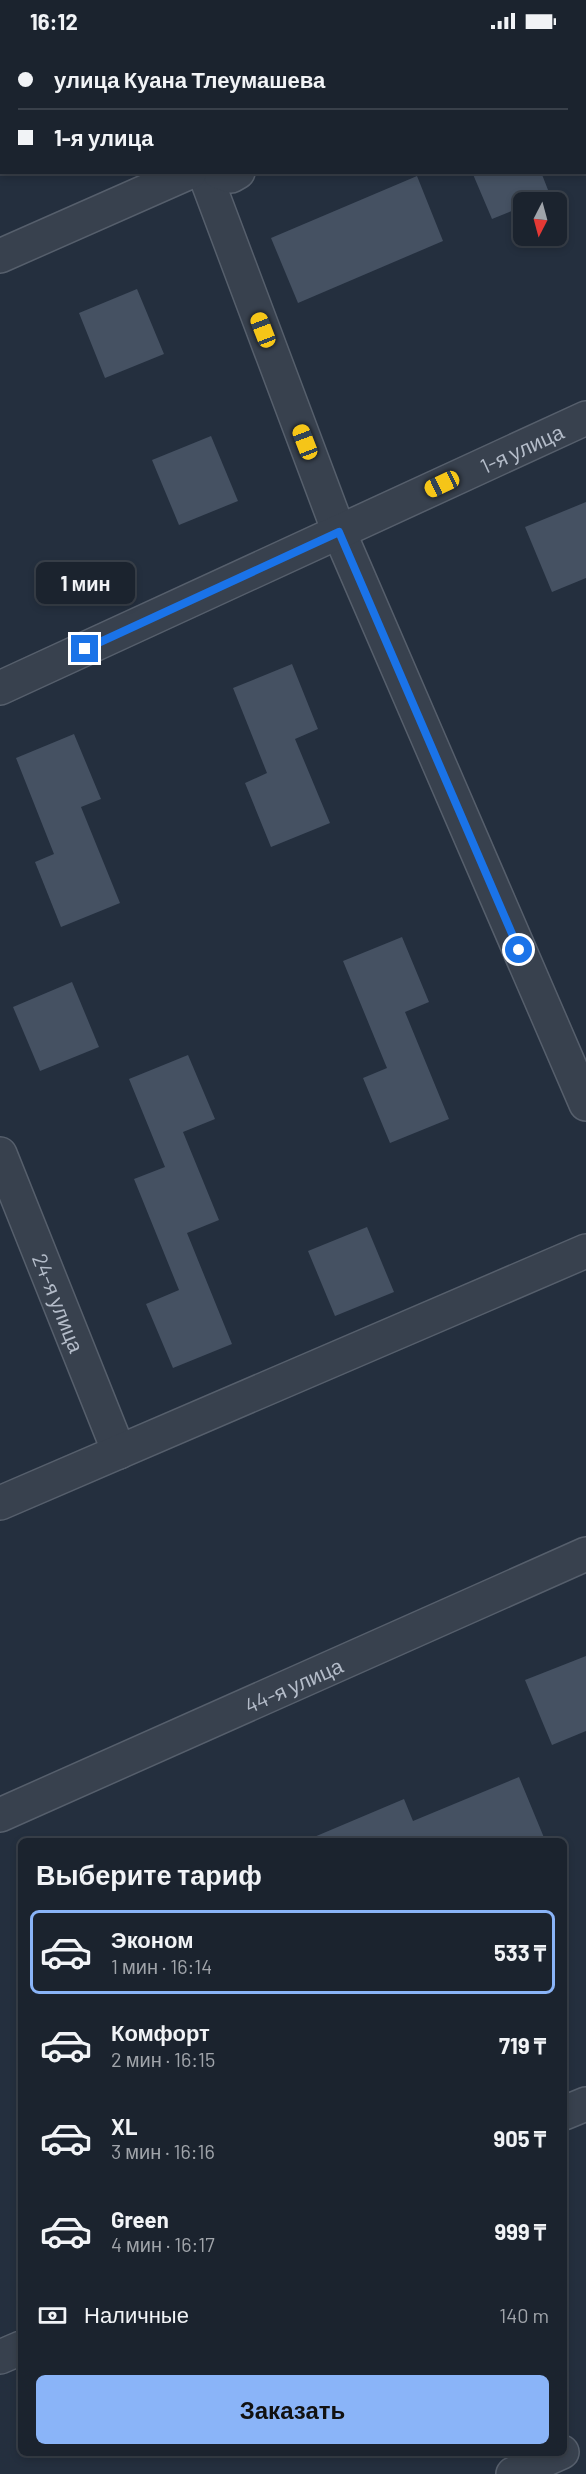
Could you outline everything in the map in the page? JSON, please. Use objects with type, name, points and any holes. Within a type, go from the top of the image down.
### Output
[{"type":"street","points":[[0,255],[185,174]]},
{"type":"street","points":[[205,174],[339,532],[586,1104]]},
{"type":"street","name":"1-я улица","points":[[0,688],[586,418]]},
{"type":"street","name":"24-я улица","points":[[0,1154],[119,1452]]},
{"type":"street","points":[[0,1503],[586,1251]]},
{"type":"street","name":"44-я улица","points":[[0,1815],[586,1554]]},
{"type":"street","points":[[567,2113],[586,2104]]},
{"type":"street","points":[[0,2357],[18,2349]]},
{"type":"street","points":[[567,2454],[586,2442]]},
{"type":"street","points":[[513,2474],[559,2459]]},
{"type":"building","points":[[473,174],[542,174],[549,192],[513,192],[513,210],[492,219]]},
{"type":"building","points":[[417,176],[443,241],[298,303],[271,238]]},
{"type":"building","points":[[137,289],[164,354],[105,378],[79,313]]},
{"type":"building","points":[[211,436],[238,501],[179,525],[152,460]]},
{"type":"building","points":[[586,502],[586,578],[552,592],[525,527]]},
{"type":"building","points":[[292,664],[318,729],[295,739],[330,823],[271,847],[245,783],[267,773],[233,688]]},
{"type":"building","points":[[74,734],[101,799],[81,807],[120,903],[61,927],[35,862],[54,854],[16,758]]},
{"type":"building","points":[[402,937],[429,1002],[405,1012],[449,1119],[390,1143],[363,1078],[387,1068],[343,961]]},
{"type":"building","points":[[72,982],[99,1047],[40,1071],[13,1007]]},
{"type":"building","points":[[188,1055],[215,1119],[183,1132],[219,1220],[187,1233],[232,1344],[173,1368],[146,1304],[179,1290],[134,1179],[165,1167],[129,1079]]},
{"type":"building","points":[[367,1227],[394,1292],[335,1316],[308,1251]]},
{"type":"building","points":[[586,1656],[586,1731],[552,1745],[525,1680]]},
{"type":"building","points":[[519,1777],[544,1838],[312,1838],[404,1799],[413,1821]]},
{"type":"route","points":[[85,649],[339,532],[519,950]]}]
